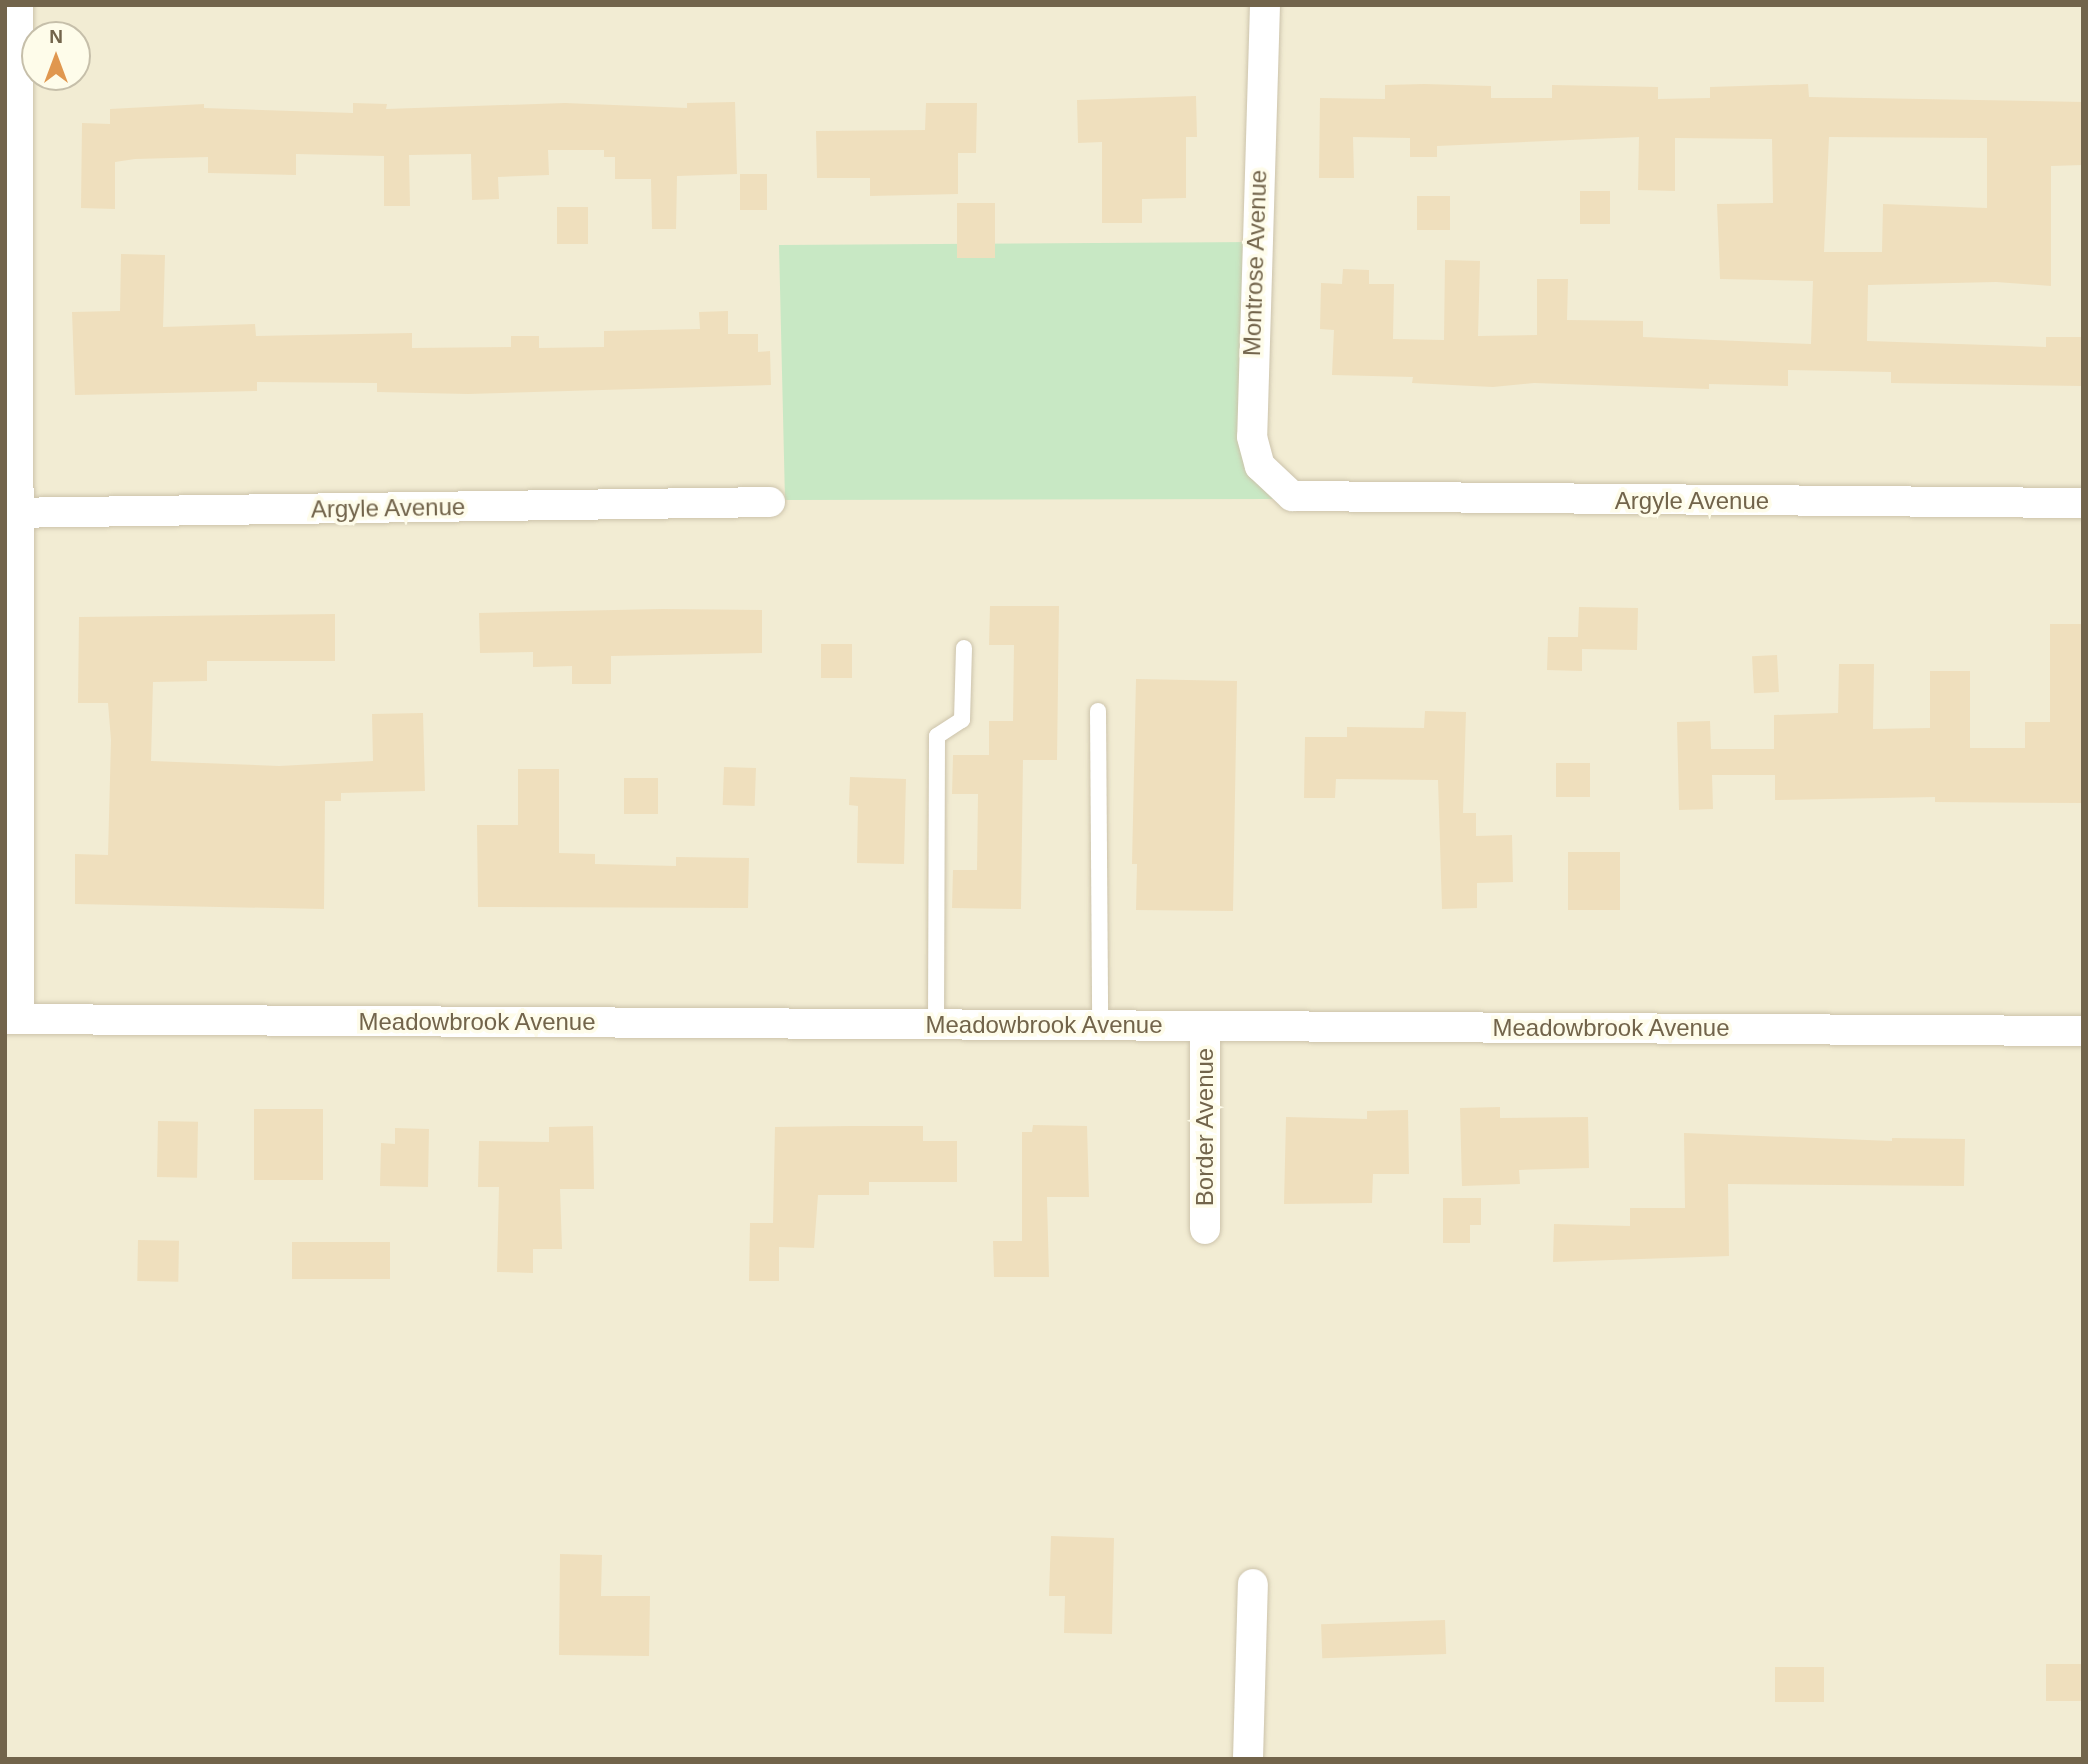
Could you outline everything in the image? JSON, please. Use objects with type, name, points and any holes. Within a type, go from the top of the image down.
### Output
[{"type":"street","points":[[12,1019],[12,513],[18,5]]},
{"type":"street","name":"Montrose Avenue","points":[[1265,5],[1252,437],[1260,466],[1280,488],[1302,499]]},
{"type":"street","name":"Argyle Avenue","points":[[1302,499],[2083,503]]},
{"type":"street","name":"Argyle Avenue","points":[[12,513],[770,502]]},
{"type":"street","name":"Meadowbrook Avenue","points":[[12,1019],[2083,1031]]},
{"type":"street","name":"Border Avenue","points":[[1205,1026],[1205,1229]]},
{"type":"street","points":[[1248,1759],[1253,1584]]},
{"type":"lane","points":[[936,1024],[937,736],[962,720],[964,648]]},
{"type":"lane","points":[[1098,711],[1100,1025]]},
{"type":"shaded area","points":[[5,5],[2083,5],[2083,1759],[5,1759]]},
{"type":"green space","points":[[1256,242],[1252,437],[1302,499],[785,500],[779,245]]},
{"type":"building","points":[[1808,84],[1809,97],[2083,102],[2083,165],[2051,166],[2051,286],[1996,282],[1868,285],[1867,341],[2046,347],[2046,337],[2083,337],[2083,386],[1891,383],[1891,372],[1788,370],[1788,386],[1709,384],[1709,389],[1534,383],[1493,387],[1412,383],[1413,377],[1332,375],[1334,330],[1320,329],[1321,283],[1342,284],[1343,269],[1369,270],[1369,284],[1394,284],[1393,339],[1444,340],[1445,260],[1480,261],[1478,336],[1537,335],[1537,279],[1568,279],[1567,320],[1643,321],[1643,337],[1811,344],[1813,281],[1720,279],[1717,204],[1773,203],[1772,139],[1675,138],[1675,191],[1638,190],[1639,137],[1437,146],[1437,157],[1410,157],[1410,138],[1353,137],[1354,178],[1319,178],[1320,98],[1385,99],[1385,85],[1491,86],[1491,98],[1552,98],[1552,85],[1658,87],[1658,99],[1710,98],[1710,87]],"holes":[[[1829,137],[1987,138],[1987,208],[1883,204],[1882,252],[1824,252]]]},
{"type":"building","points":[[1196,96],[1197,137],[1186,137],[1186,198],[1142,199],[1142,223],[1102,223],[1102,142],[1078,143],[1077,100]]},
{"type":"building","points":[[735,102],[737,174],[677,176],[676,229],[652,229],[651,179],[615,179],[615,157],[604,157],[604,150],[548,150],[549,175],[498,177],[499,199],[472,200],[471,154],[409,155],[410,206],[384,206],[384,156],[296,154],[296,175],[208,173],[208,157],[135,159],[115,162],[115,209],[81,208],[82,123],[110,124],[110,109],[204,104],[204,108],[353,113],[353,103],[387,104],[386,109],[565,103],[687,108],[687,103]]},
{"type":"building","points":[[926,103],[977,103],[976,153],[958,153],[958,194],[870,196],[870,178],[817,178],[816,131],[925,130]]},
{"type":"building","points":[[740,174],[767,174],[767,210],[740,210]]},
{"type":"building","points":[[1580,191],[1610,191],[1610,224],[1580,224]]},
{"type":"building","points":[[1417,196],[1450,196],[1450,230],[1417,230]]},
{"type":"building","points":[[957,203],[995,203],[995,258],[957,258]]},
{"type":"building","points":[[557,207],[588,207],[588,244],[557,244]]},
{"type":"building","points":[[121,254],[165,255],[163,327],[255,324],[256,336],[412,333],[412,348],[511,347],[511,336],[539,336],[539,348],[604,347],[604,331],[700,329],[699,312],[728,311],[728,334],[758,334],[758,352],[770,351],[771,385],[468,394],[377,392],[377,383],[257,382],[257,391],[75,395],[72,312],[120,311]]},
{"type":"building","points":[[990,606],[1059,606],[1057,760],[1023,760],[1021,909],[952,908],[953,870],[977,870],[978,794],[952,794],[953,755],[989,755],[989,721],[1013,721],[1014,645],[989,645]]},
{"type":"building","points":[[1579,607],[1638,608],[1637,650],[1582,649],[1582,671],[1547,670],[1548,637],[1578,637]]},
{"type":"building","points":[[762,610],[762,653],[611,656],[611,684],[572,684],[572,666],[533,667],[533,652],[480,653],[479,613]]},
{"type":"building","points":[[335,614],[335,661],[207,661],[207,681],[153,682],[151,761],[279,766],[373,761],[372,714],[423,713],[425,791],[341,793],[341,801],[325,801],[324,909],[75,904],[75,854],[108,855],[111,740],[108,703],[78,703],[79,617]]},
{"type":"building","points":[[2050,624],[2083,624],[2083,803],[1935,802],[1935,797],[1775,800],[1775,775],[1712,775],[1713,809],[1679,810],[1677,722],[1710,721],[1711,749],[1774,749],[1774,715],[1838,713],[1839,664],[1874,664],[1873,729],[1930,728],[1930,671],[1970,671],[1970,748],[2025,748],[2025,722],[2050,722]]},
{"type":"building","points":[[821,644],[852,644],[852,678],[821,678]]},
{"type":"building","points":[[1777,655],[1779,692],[1754,693],[1752,656]]},
{"type":"building","points":[[1136,679],[1237,681],[1233,911],[1136,910],[1137,864],[1132,864]]},
{"type":"building","points":[[1425,711],[1466,712],[1463,813],[1476,813],[1476,836],[1512,835],[1513,882],[1477,883],[1477,908],[1442,909],[1438,780],[1336,779],[1335,798],[1304,798],[1305,737],[1347,737],[1347,727],[1424,728]]},
{"type":"building","points":[[1556,763],[1590,763],[1590,797],[1556,797]]},
{"type":"building","points":[[724,767],[756,768],[755,806],[723,805]]},
{"type":"building","points":[[518,769],[559,769],[559,853],[595,854],[595,864],[676,866],[676,857],[749,858],[748,908],[478,907],[477,825],[518,825]]},
{"type":"building","points":[[850,777],[906,779],[904,864],[857,863],[858,806],[849,805]]},
{"type":"building","points":[[624,778],[658,778],[658,814],[624,814]]},
{"type":"building","points":[[1568,852],[1620,852],[1620,910],[1568,910]]},
{"type":"building","points":[[1500,1107],[1500,1118],[1588,1117],[1589,1168],[1519,1170],[1520,1184],[1462,1186],[1460,1108]]},
{"type":"building","points":[[254,1109],[323,1109],[323,1180],[254,1180]]},
{"type":"building","points":[[1408,1110],[1409,1174],[1373,1174],[1372,1203],[1284,1204],[1286,1117],[1367,1119],[1367,1111]]},
{"type":"building","points":[[158,1121],[198,1122],[197,1178],[157,1177]]},
{"type":"building","points":[[1033,1125],[1087,1126],[1089,1197],[1047,1197],[1049,1277],[994,1277],[993,1241],[1022,1241],[1022,1132],[1032,1132]]},
{"type":"building","points":[[593,1126],[594,1189],[560,1189],[562,1249],[533,1249],[533,1273],[497,1272],[499,1187],[478,1187],[479,1141],[549,1142],[549,1127]]},
{"type":"building","points":[[923,1126],[923,1141],[957,1141],[957,1182],[869,1182],[869,1195],[818,1195],[814,1248],[779,1247],[779,1281],[749,1281],[750,1223],[773,1223],[775,1127]]},
{"type":"building","points":[[395,1128],[429,1129],[428,1187],[380,1186],[381,1143],[395,1144]]},
{"type":"building","points":[[1684,1133],[1892,1141],[1892,1138],[1965,1139],[1964,1186],[1728,1184],[1729,1256],[1553,1262],[1554,1224],[1630,1226],[1630,1208],[1685,1208]]},
{"type":"building","points":[[1443,1198],[1481,1198],[1481,1225],[1470,1225],[1470,1243],[1443,1243]]},
{"type":"building","points":[[138,1240],[179,1241],[178,1282],[137,1281]]},
{"type":"building","points":[[292,1242],[390,1242],[390,1279],[292,1279]]},
{"type":"building","points":[[1051,1536],[1114,1538],[1112,1634],[1064,1633],[1065,1596],[1049,1596]]},
{"type":"building","points":[[560,1554],[602,1555],[601,1596],[650,1596],[649,1656],[559,1655]]},
{"type":"building","points":[[1445,1620],[1446,1654],[1322,1658],[1321,1624]]},
{"type":"building","points":[[2046,1664],[2083,1664],[2083,1701],[2046,1701]]},
{"type":"building","points":[[1775,1667],[1824,1667],[1824,1702],[1775,1702]]}]
